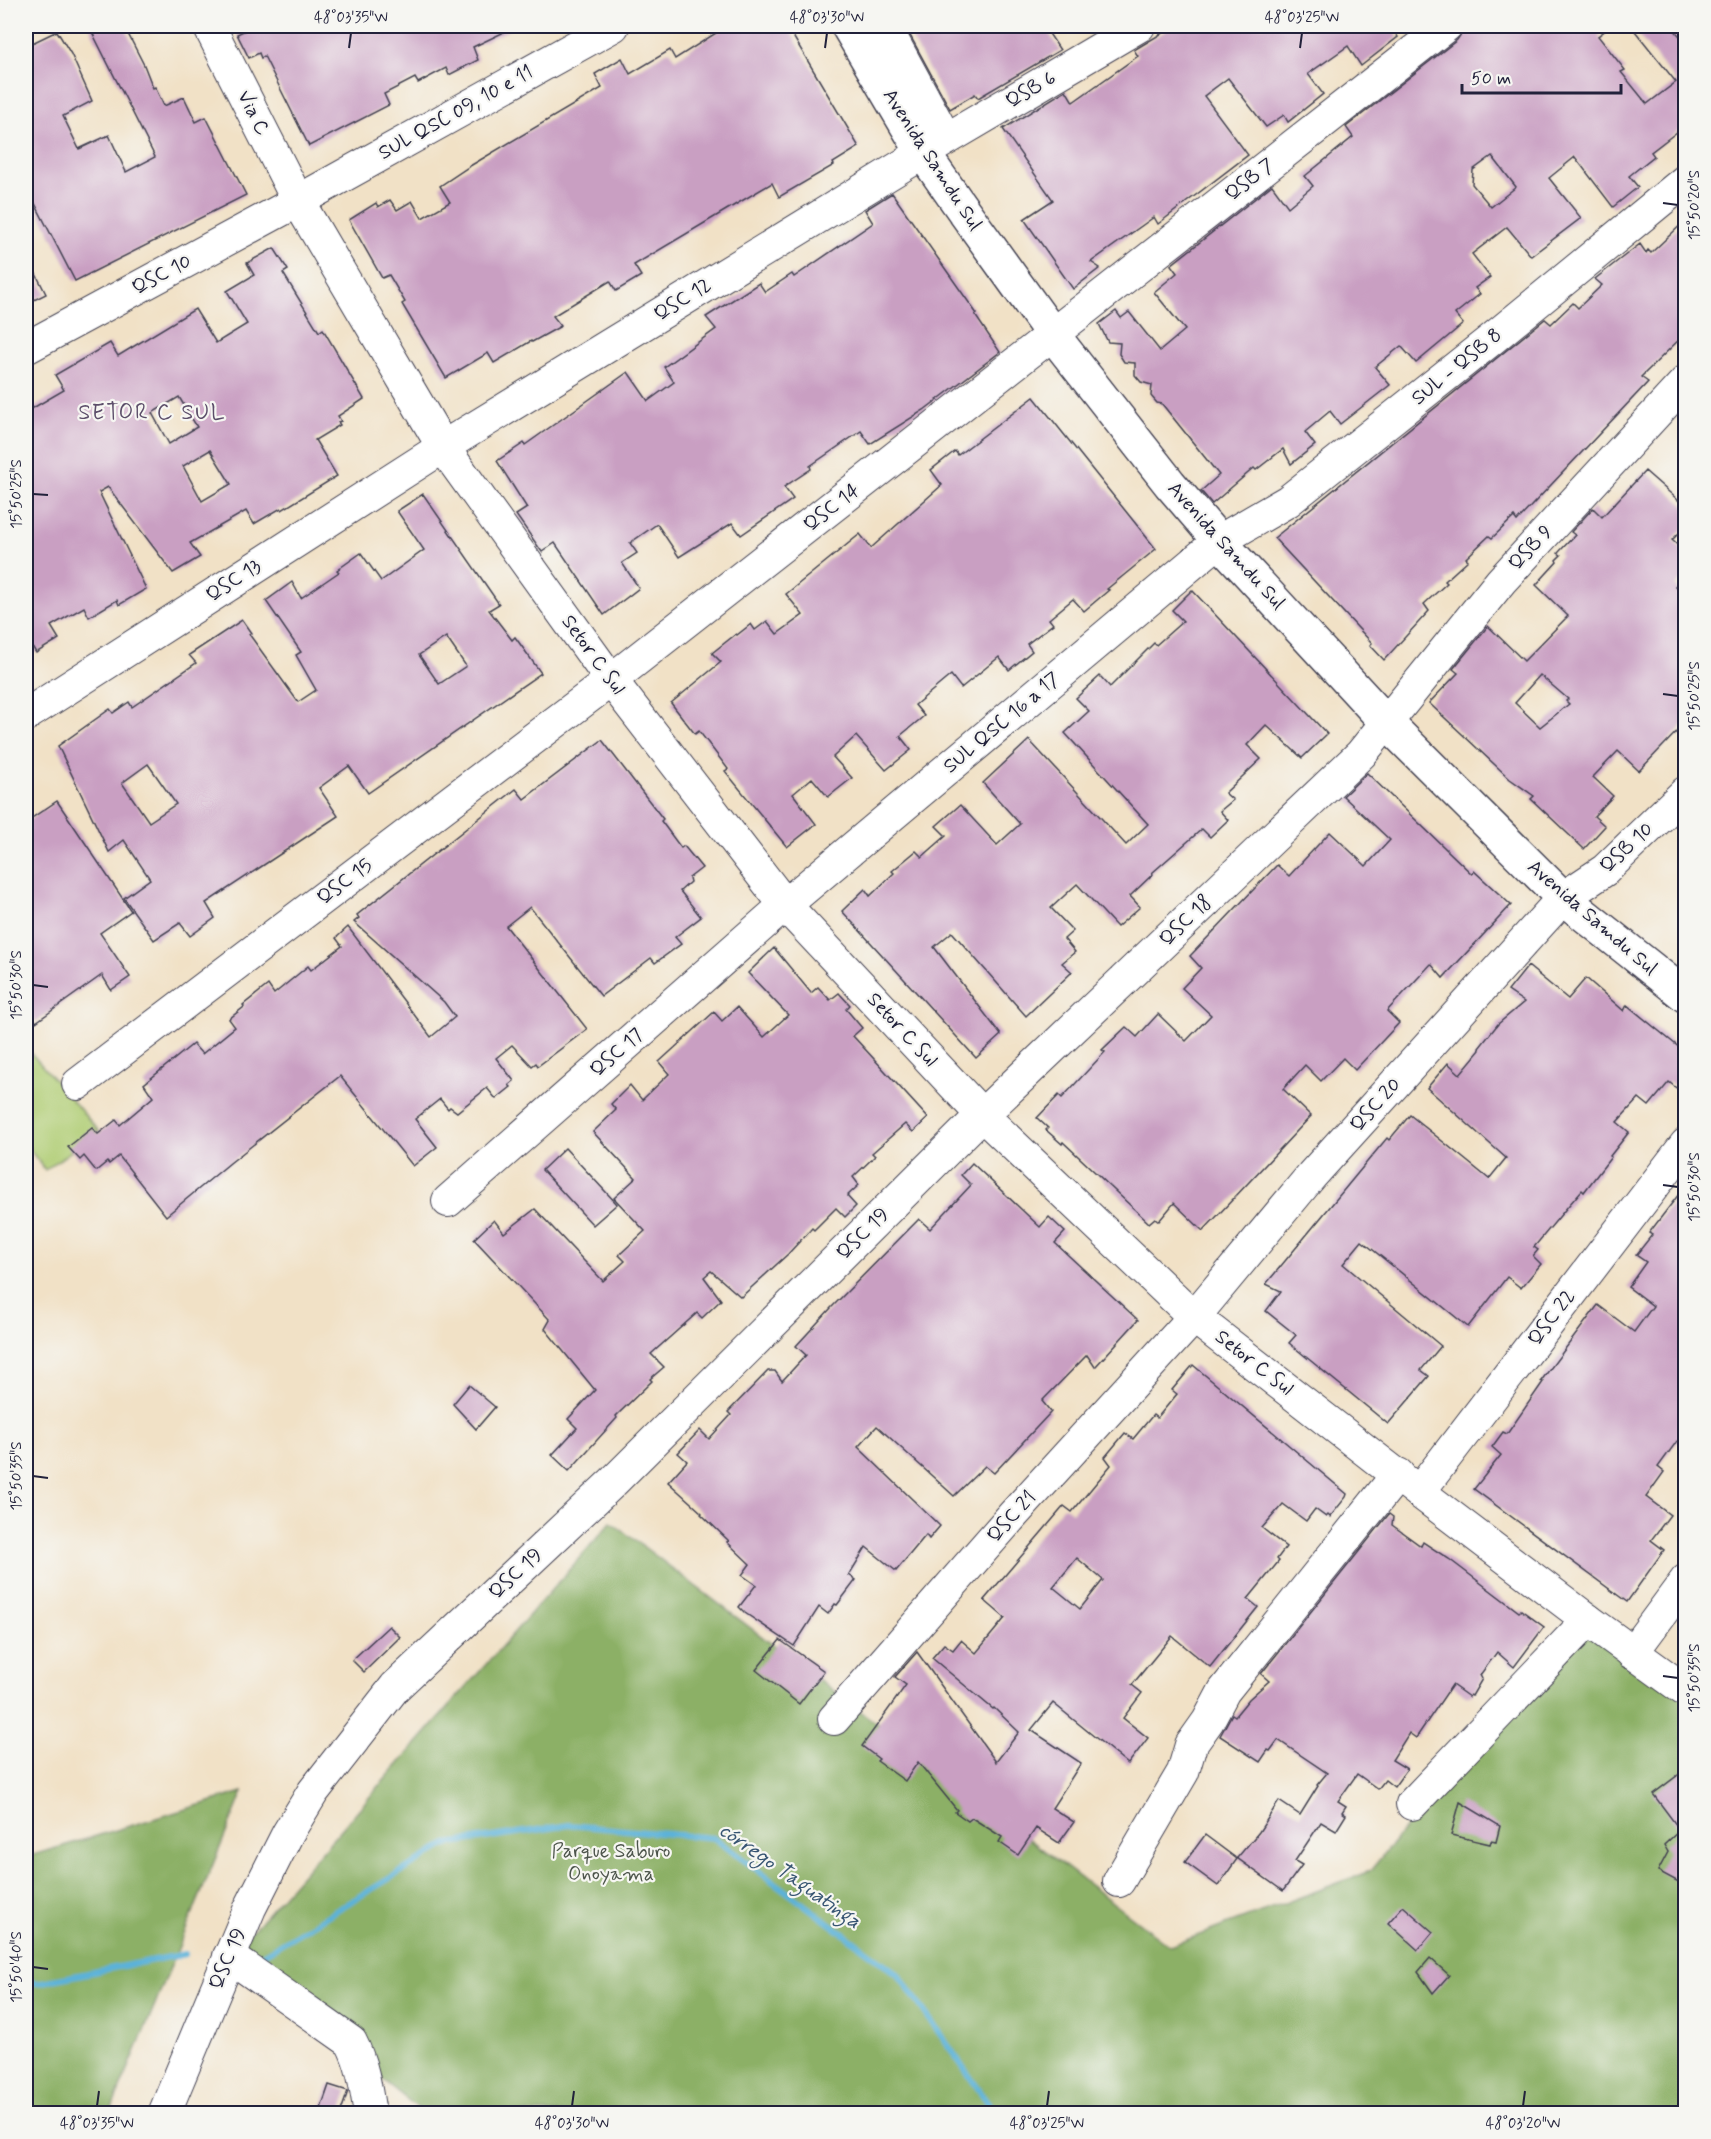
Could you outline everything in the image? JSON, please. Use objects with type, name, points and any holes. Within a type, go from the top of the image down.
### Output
[{"type":"main road","name":"Avenida Samdu Sul","points":[[848,26],[935,146],[1053,335],[1136,442],[1219,541],[1387,723],[1563,898],[1686,996]]},
{"type":"street","name":"Via C","points":[[209,26],[298,201]]},
{"type":"street","name":"SUL QSC 09, 10 e 11","points":[[298,201],[613,26]]},
{"type":"street","points":[[885,26],[935,146]]},
{"type":"street","name":"QSB 6","points":[[935,146],[1138,26]]},
{"type":"street","name":"QSB 7","points":[[1053,335],[1446,26]]},
{"type":"street","name":"QSC 12","points":[[443,447],[935,146]]},
{"type":"street","name":"SUL - QSB 8","points":[[1219,541],[1288,501],[1492,339],[1686,180]]},
{"type":"street","name":"QSC 10","points":[[26,348],[298,201]]},
{"type":"street","name":"Setor C Sul","points":[[298,201],[443,447],[611,680],[785,905],[982,1115],[1194,1317],[1588,1620],[1686,1691]]},
{"type":"street","name":"QSC 14","points":[[611,680],[1053,335]]},
{"type":"street","name":"QSB 9","points":[[1387,723],[1501,581],[1686,381]]},
{"type":"street","name":"QSC 13","points":[[26,715],[443,447]]},
{"type":"street","name":"SUL QSC 16 a 17","points":[[785,905],[1219,541]]},
{"type":"street","name":"QSC 15","points":[[78,1084],[611,680]]},
{"type":"street","name":"QSC 18","points":[[982,1115],[1361,754],[1387,723]]},
{"type":"street","name":"QSB 10","points":[[1563,898],[1605,870],[1686,792]]},
{"type":"street","name":"QSC 20","points":[[1194,1317],[1312,1176],[1563,898]]},
{"type":"street","name":"QSC 17","points":[[448,1201],[785,905]]},
{"type":"street","name":"QSC 19","points":[[164,2114],[229,1956],[282,1844],[313,1792],[395,1687],[627,1468],[982,1115]]},
{"type":"street","name":"QSC 22","points":[[1119,1881],[1183,1772],[1191,1745],[1208,1721],[1224,1691],[1408,1483],[1686,1144]]},
{"type":"street","name":"QSC 21","points":[[834,1719],[1013,1515],[1194,1317]]},
{"type":"street","points":[[1632,1653],[1686,1580]]},
{"type":"street","points":[[1412,1804],[1588,1620]]},
{"type":"street","points":[[229,1956],[351,2042],[358,2054],[363,2072],[370,2114]]},
{"type":"green space","points":[[31,1053],[99,1131],[45,1170],[26,1145],[26,1057]]},
{"type":"green space","name":"Parque Saburo Onoyama","points":[[611,1522],[1170,1946],[1370,1871],[1590,1603],[1685,1678],[1685,2113],[424,2113],[229,1957]]},
{"type":"green space","points":[[243,1792],[110,2113],[26,2113],[26,1857]]},
{"type":"building","points":[[89,26],[124,26],[164,106],[184,97],[196,122],[206,117],[246,195],[75,281],[26,186],[26,46],[57,31],[71,54],[92,101],[63,116],[79,149],[109,135],[126,172],[155,157]]},
{"type":"building","points":[[254,26],[517,26],[473,47],[478,60],[449,75],[446,68],[418,83],[415,78],[384,94],[389,105],[309,146],[264,56],[261,58],[259,53],[249,58],[237,34]]},
{"type":"building","points":[[727,26],[787,26],[859,147],[833,163],[834,165],[779,197],[772,183],[634,265],[641,276],[616,291],[610,281],[553,316],[561,326],[494,363],[488,353],[446,378],[402,304],[405,302],[389,275],[382,278],[349,220],[376,203],[378,207],[390,200],[397,210],[412,201],[422,218],[450,202],[440,186],[602,88],[595,74],[622,58],[630,74],[670,50],[675,59]]},
{"type":"building","points":[[905,26],[1044,26],[1060,50],[978,98],[975,94],[950,109]]},
{"type":"building","points":[[1174,26],[1390,26],[1398,37],[1361,66],[1348,46],[1308,74],[1323,94],[1288,122],[1284,115],[1266,127],[1228,78],[1204,96],[1248,155],[1158,224],[1154,217],[1091,262],[1100,268],[1073,289],[1024,219],[1053,200],[1003,129],[1066,90],[1073,102],[1138,56],[1134,50]]},
{"type":"building","points":[[1470,26],[1611,26],[1598,36],[1625,70],[1621,72],[1647,104],[1676,82],[1631,26],[1671,26],[1686,43],[1686,125],[1651,152],[1654,156],[1629,176],[1638,187],[1613,207],[1575,157],[1549,178],[1581,218],[1531,256],[1507,227],[1472,254],[1490,277],[1475,288],[1480,294],[1455,314],[1463,324],[1416,363],[1401,346],[1375,367],[1390,385],[1340,424],[1330,411],[1305,432],[1315,445],[1291,464],[1283,449],[1256,470],[1254,468],[1212,504],[1201,491],[1219,475],[1162,404],[1157,403],[1151,396],[1152,385],[1141,382],[1135,375],[1135,363],[1124,362],[1119,354],[1120,343],[1108,342],[1099,324],[1116,311],[1121,318],[1129,312],[1160,351],[1185,330],[1154,292],[1177,273],[1171,265],[1272,185],[1288,207],[1313,186],[1305,176],[1353,137],[1346,127],[1457,40]],"holes":[[[1492,156],[1516,187],[1491,207],[1472,184],[1473,170]]]},
{"type":"building","points":[[892,193],[977,314],[975,315],[1000,352],[924,410],[870,444],[861,431],[810,466],[811,469],[784,487],[793,499],[741,535],[732,523],[679,557],[657,524],[630,543],[637,553],[622,563],[639,588],[604,615],[555,543],[542,552],[516,515],[527,508],[497,461],[524,443],[525,445],[628,372],[648,401],[674,382],[664,367],[716,329],[706,317],[759,283],[765,292],[792,274],[794,277],[873,223],[865,210]]},
{"type":"building","points":[[1686,220],[1686,333],[1641,377],[1648,382],[1517,521],[1514,517],[1466,558],[1468,560],[1445,581],[1447,583],[1424,604],[1429,611],[1384,660],[1370,645],[1372,643],[1274,538],[1545,319],[1551,324],[1573,303],[1578,308],[1602,285],[1595,279],[1619,260],[1640,244],[1646,253],[1648,250],[1651,253]]},
{"type":"building","points":[[274,248],[288,270],[283,273],[319,332],[323,329],[364,399],[338,416],[341,421],[338,422],[340,425],[315,440],[337,476],[282,510],[281,508],[254,524],[246,511],[190,543],[200,557],[173,573],[108,487],[99,492],[146,589],[119,605],[117,600],[89,617],[84,607],[51,626],[59,639],[36,653],[26,636],[26,412],[64,390],[55,375],[110,343],[118,356],[195,309],[216,343],[247,324],[227,291],[254,275],[247,263]],"holes":[[[179,397],[197,427],[169,444],[152,413]],[[210,450],[231,484],[202,501],[183,466]]]},
{"type":"building","points":[[26,254],[46,294],[26,304]]},
{"type":"building","points":[[1034,397],[1156,549],[1084,611],[1073,599],[1049,619],[1053,624],[1027,644],[1032,651],[1009,670],[999,657],[961,688],[951,675],[915,705],[924,716],[900,736],[911,750],[886,770],[856,736],[833,757],[852,778],[828,797],[812,778],[793,794],[816,824],[787,847],[725,771],[728,769],[699,731],[695,734],[671,703],[721,662],[712,653],[751,624],[755,630],[767,621],[777,634],[803,615],[786,594],[860,534],[871,548],[942,485],[931,470],[955,451],[958,455]]},
{"type":"building","points":[[1645,471],[1686,507],[1686,526],[1672,540],[1686,553],[1686,575],[1675,586],[1686,597],[1686,722],[1639,771],[1618,751],[1593,777],[1613,796],[1594,816],[1605,826],[1584,849],[1531,799],[1534,796],[1510,779],[1429,703],[1458,673],[1453,669],[1488,626],[1524,661],[1568,616],[1536,585],[1557,562],[1556,560],[1561,555],[1558,553],[1575,535],[1571,532],[1593,508],[1602,517]],"holes":[[[1540,675],[1568,699],[1566,701],[1569,704],[1540,727],[1515,703]]]},
{"type":"building","points":[[423,494],[499,604],[489,610],[512,640],[515,637],[541,673],[368,793],[349,766],[319,788],[338,816],[206,903],[215,918],[190,936],[180,923],[154,940],[124,898],[150,879],[124,840],[109,852],[58,746],[110,709],[113,713],[129,702],[132,707],[196,663],[189,655],[242,620],[251,633],[249,634],[298,702],[316,690],[296,655],[301,652],[266,601],[292,582],[301,598],[339,572],[337,570],[361,553],[381,581],[424,550],[397,511]],"holes":[[[446,637],[466,666],[439,684],[419,655]],[[148,764],[176,804],[149,822],[122,783]]]},
{"type":"building","points":[[1192,590],[1327,734],[1302,758],[1266,725],[1247,745],[1261,759],[1225,793],[1233,800],[1220,811],[1228,820],[1210,837],[1202,829],[1152,873],[1130,896],[1140,907],[1117,927],[1077,884],[1051,908],[1073,931],[1064,939],[1075,952],[1062,963],[1072,972],[1026,1016],[952,932],[934,947],[1001,1035],[976,1058],[842,911],[865,889],[870,896],[894,873],[892,871],[916,851],[922,857],[946,836],[936,826],[960,805],[997,845],[1020,824],[983,783],[1029,740],[1126,845],[1148,824],[1065,733],[1089,711],[1076,698],[1100,676],[1110,687],[1154,643],[1156,645],[1183,621],[1172,610]]},
{"type":"building","points":[[602,740],[663,819],[661,821],[681,848],[684,846],[702,868],[689,878],[690,882],[680,891],[701,917],[675,937],[681,944],[655,963],[651,958],[601,996],[530,907],[506,926],[587,1029],[538,1066],[536,1063],[532,1066],[512,1045],[496,1058],[514,1081],[509,1085],[511,1087],[496,1099],[487,1088],[457,1112],[450,1107],[448,1109],[440,1099],[415,1119],[437,1147],[413,1166],[340,1076],[166,1216],[119,1156],[96,1171],[84,1156],[80,1160],[68,1147],[92,1128],[98,1134],[116,1120],[120,1125],[153,1097],[144,1084],[193,1044],[202,1054],[235,1027],[229,1019],[268,985],[274,994],[308,966],[311,970],[342,946],[336,938],[348,927],[431,1037],[455,1017],[444,1002],[354,922],[359,918],[357,915],[516,789],[524,799]]},
{"type":"building","points":[[1367,773],[1472,874],[1474,871],[1511,905],[1443,978],[1431,964],[1387,1011],[1399,1023],[1355,1070],[1343,1058],[1321,1081],[1305,1065],[1283,1089],[1311,1116],[1203,1231],[1174,1203],[1159,1221],[1155,1218],[1149,1223],[1063,1142],[1062,1144],[1046,1130],[1048,1128],[1037,1118],[1059,1095],[1062,1098],[1105,1052],[1102,1050],[1126,1027],[1137,1037],[1158,1014],[1186,1041],[1211,1015],[1182,988],[1201,968],[1190,956],[1277,865],[1289,876],[1330,832],[1366,866],[1390,840],[1343,796]]},
{"type":"building","points":[[57,801],[131,911],[100,933],[130,977],[111,990],[102,975],[36,1022],[26,1006],[26,822]]},
{"type":"building","points":[[774,948],[811,993],[818,987],[830,1000],[839,993],[850,1005],[846,1009],[862,1028],[853,1036],[928,1118],[913,1132],[905,1124],[872,1153],[875,1156],[853,1177],[859,1185],[847,1196],[856,1206],[845,1217],[836,1208],[814,1230],[812,1228],[788,1254],[741,1297],[711,1271],[704,1277],[721,1300],[702,1318],[697,1313],[651,1354],[664,1367],[616,1416],[617,1418],[569,1471],[552,1455],[577,1428],[568,1419],[595,1390],[545,1329],[550,1320],[474,1239],[494,1220],[504,1233],[535,1209],[603,1281],[625,1261],[619,1255],[645,1231],[614,1198],[636,1178],[593,1132],[616,1110],[611,1104],[630,1085],[642,1100],[669,1074],[659,1062],[714,1012],[722,1021],[737,1007],[764,1037],[788,1015],[748,973]]},
{"type":"building","points":[[1528,966],[1568,999],[1586,978],[1624,1011],[1627,1005],[1686,1053],[1686,1096],[1669,1082],[1649,1106],[1639,1098],[1617,1122],[1629,1132],[1584,1192],[1582,1190],[1534,1247],[1538,1250],[1533,1256],[1541,1264],[1521,1288],[1507,1277],[1468,1327],[1362,1241],[1343,1264],[1441,1346],[1421,1370],[1429,1376],[1388,1424],[1289,1343],[1296,1335],[1266,1311],[1281,1291],[1266,1284],[1387,1138],[1389,1140],[1410,1115],[1489,1179],[1506,1158],[1427,1088],[1448,1063],[1460,1074],[1498,1024],[1524,1002],[1508,991]]},
{"type":"building","points":[[565,1148],[617,1204],[593,1225],[542,1170]]},
{"type":"building","points":[[972,1163],[1040,1227],[1049,1217],[1065,1232],[1055,1243],[1138,1320],[1095,1367],[1087,1355],[1042,1401],[1051,1412],[994,1473],[985,1466],[954,1496],[877,1426],[858,1447],[940,1526],[929,1539],[926,1535],[896,1571],[866,1547],[849,1575],[856,1580],[828,1614],[819,1607],[794,1646],[739,1607],[756,1585],[742,1575],[750,1564],[702,1513],[668,1482],[687,1461],[678,1453],[700,1430],[709,1439],[731,1415],[728,1412],[768,1371],[775,1371],[782,1381],[806,1355],[796,1346],[831,1308],[919,1219],[930,1229],[971,1185],[961,1175]]},
{"type":"building","points":[[1686,1185],[1686,1448],[1677,1441],[1658,1467],[1664,1472],[1646,1497],[1670,1515],[1651,1540],[1664,1550],[1627,1602],[1474,1489],[1501,1455],[1492,1447],[1503,1432],[1507,1434],[1543,1382],[1541,1381],[1598,1305],[1634,1332],[1653,1306],[1628,1287],[1646,1262],[1636,1255],[1652,1235],[1649,1233]]},
{"type":"building","points":[[1193,1365],[1347,1494],[1330,1517],[1328,1515],[1326,1517],[1315,1509],[1306,1521],[1283,1504],[1262,1528],[1286,1547],[1277,1559],[1279,1561],[1248,1599],[1258,1607],[1210,1667],[1172,1636],[1132,1685],[1142,1693],[1123,1718],[1148,1738],[1128,1764],[1053,1703],[1031,1730],[1081,1763],[1052,1808],[1074,1822],[1059,1843],[1036,1828],[1018,1855],[999,1842],[1002,1837],[972,1818],[968,1821],[955,1812],[957,1810],[918,1762],[905,1781],[877,1761],[879,1759],[862,1746],[906,1685],[895,1677],[917,1652],[996,1762],[1019,1732],[994,1708],[932,1658],[944,1644],[953,1650],[961,1640],[976,1653],[1005,1618],[984,1600],[1064,1506],[1072,1512],[1111,1465],[1105,1457],[1125,1433],[1133,1439],[1153,1415],[1157,1418],[1177,1394],[1172,1390]],"holes":[[[1077,1558],[1103,1580],[1080,1609],[1053,1587]]]},
{"type":"building","points":[[469,1385],[495,1407],[476,1429],[453,1404]]},
{"type":"building","points":[[1389,1514],[1393,1517],[1392,1525],[1421,1546],[1423,1542],[1449,1559],[1519,1612],[1521,1610],[1544,1627],[1514,1667],[1497,1652],[1480,1675],[1482,1679],[1472,1696],[1469,1697],[1452,1685],[1416,1738],[1409,1733],[1392,1760],[1407,1769],[1394,1787],[1385,1780],[1378,1789],[1357,1774],[1338,1801],[1346,1806],[1342,1812],[1346,1815],[1336,1831],[1321,1822],[1295,1861],[1302,1865],[1283,1891],[1237,1858],[1259,1832],[1279,1801],[1300,1815],[1317,1785],[1327,1773],[1278,1740],[1260,1762],[1220,1736],[1232,1714],[1235,1716],[1249,1699],[1269,1681],[1261,1674]]},
{"type":"building","points":[[389,1626],[400,1637],[364,1672],[352,1660]]},
{"type":"building","points":[[780,1640],[824,1671],[799,1704],[756,1670]]},
{"type":"building","points":[[1686,1769],[1686,1886],[1658,1871],[1668,1852],[1664,1845],[1680,1830],[1653,1794]]},
{"type":"building","points":[[1460,1802],[1500,1826],[1496,1842],[1491,1841],[1490,1844],[1451,1835]]},
{"type":"building","points":[[1205,1835],[1237,1859],[1218,1886],[1185,1862]]},
{"type":"building","points":[[1403,1906],[1433,1932],[1418,1950],[1388,1923]]},
{"type":"building","points":[[1430,1958],[1449,1975],[1433,1993],[1418,1972]]},
{"type":"building","points":[[329,2085],[348,2091],[340,2114],[319,2114]]},
{"type":"waterway","name":"córrego Taguatinga","points":[[262,1955],[447,1844],[569,1825],[714,1838],[898,1974],[996,2114]]},
{"type":"waterway","name":"córrego Taguatinga","points":[[26,1980],[37,1983],[185,1954]]},
{"type":"district","name":"SETOR C SUL","points":[[152,413]]}]
